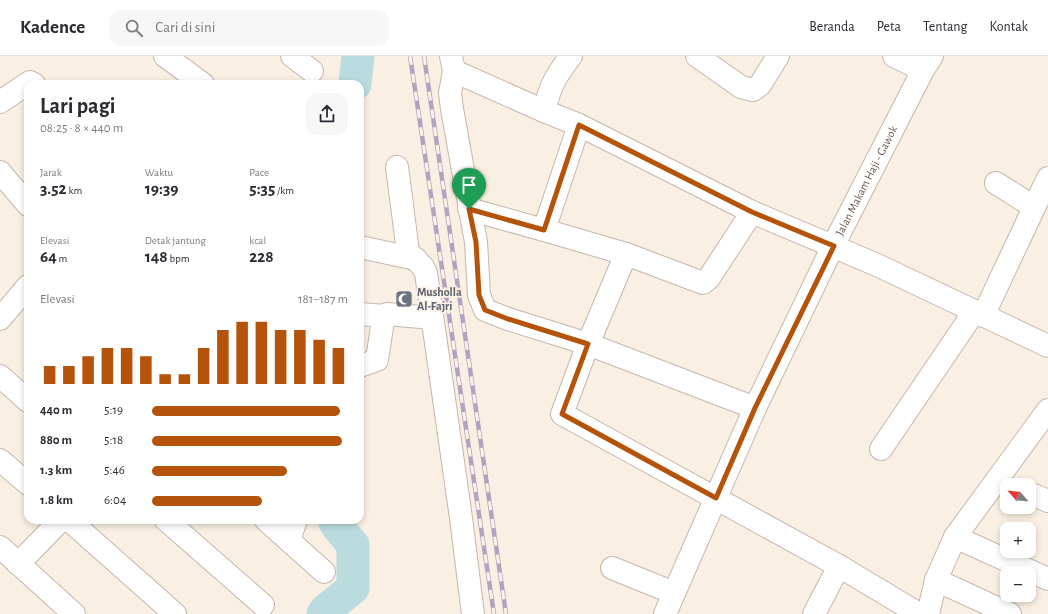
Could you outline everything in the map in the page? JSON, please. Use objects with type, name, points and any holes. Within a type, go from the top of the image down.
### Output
[{"type":"street","points":[[165,56],[198,80]]},
{"type":"street","points":[[292,56],[312,71]]},
{"type":"street","points":[[544,112],[549,90],[571,56]]},
{"type":"street","points":[[697,56],[741,87],[753,90],[760,85],[778,56]]},
{"type":"street","points":[[894,56],[928,63]]},
{"type":"street","points":[[755,408],[588,344],[508,319],[485,310],[479,295],[476,242],[469,209],[450,93],[452,63],[544,112],[579,125],[752,212],[834,246],[1048,346]]},
{"type":"street","name":"Jalan Makam Haji - Gawok","points":[[665,614],[755,408],[834,246],[928,63]]},
{"type":"street","points":[[0,102],[24,86]]},
{"type":"street","points":[[544,230],[579,125]]},
{"type":"street","points":[[396,167],[408,252],[423,267],[426,273],[461,518],[473,614]]},
{"type":"street","points":[[0,172],[24,200]]},
{"type":"street","points":[[881,449],[978,314],[1048,178]]},
{"type":"street","points":[[996,183],[1034,207]]},
{"type":"street","points":[[469,209],[626,254],[703,283],[709,278],[752,212]]},
{"type":"street","points":[[364,248],[416,259]]},
{"type":"street","points":[[626,254],[588,344],[562,414],[839,566],[919,614]]},
{"type":"street","points":[[364,314],[384,316],[386,314],[432,318]]},
{"type":"street","points":[[364,365],[378,359],[384,316]]},
{"type":"street","points":[[0,376],[24,397]]},
{"type":"street","points":[[1008,478],[1046,418]]},
{"type":"street","points":[[0,460],[24,481]]},
{"type":"street","points":[[928,614],[936,580],[955,537],[1000,488]]},
{"type":"street","points":[[1036,496],[1048,501]]},
{"type":"street","points":[[18,564],[56,524]]},
{"type":"street","points":[[74,524],[175,614]]},
{"type":"street","points":[[171,524],[263,605]]},
{"type":"street","points":[[277,524],[293,530],[324,572]]},
{"type":"street","points":[[955,537],[1048,579]]},
{"type":"street","points":[[0,548],[74,614]]},
{"type":"street","points":[[814,614],[839,566]]},
{"type":"street","points":[[612,568],[674,593]]},
{"type":"street","points":[[936,580],[1010,614]]},
{"type":"waterway","points":[[355,80],[358,56]]},
{"type":"waterway","points":[[323,614],[353,588],[353,545],[336,524]]},
{"type":"railway","points":[[410,56],[494,614]]},
{"type":"railway","points":[[424,56],[506,614]]},
{"type":"place","name":"Musholla Al-Fajri","points":[[404,299]]},
{"type":"route","points":[[579,125],[752,212],[834,246],[755,408],[716,498],[562,414],[588,344],[508,319],[485,310],[479,295],[476,242],[469,209],[544,230],[579,125]]}]
